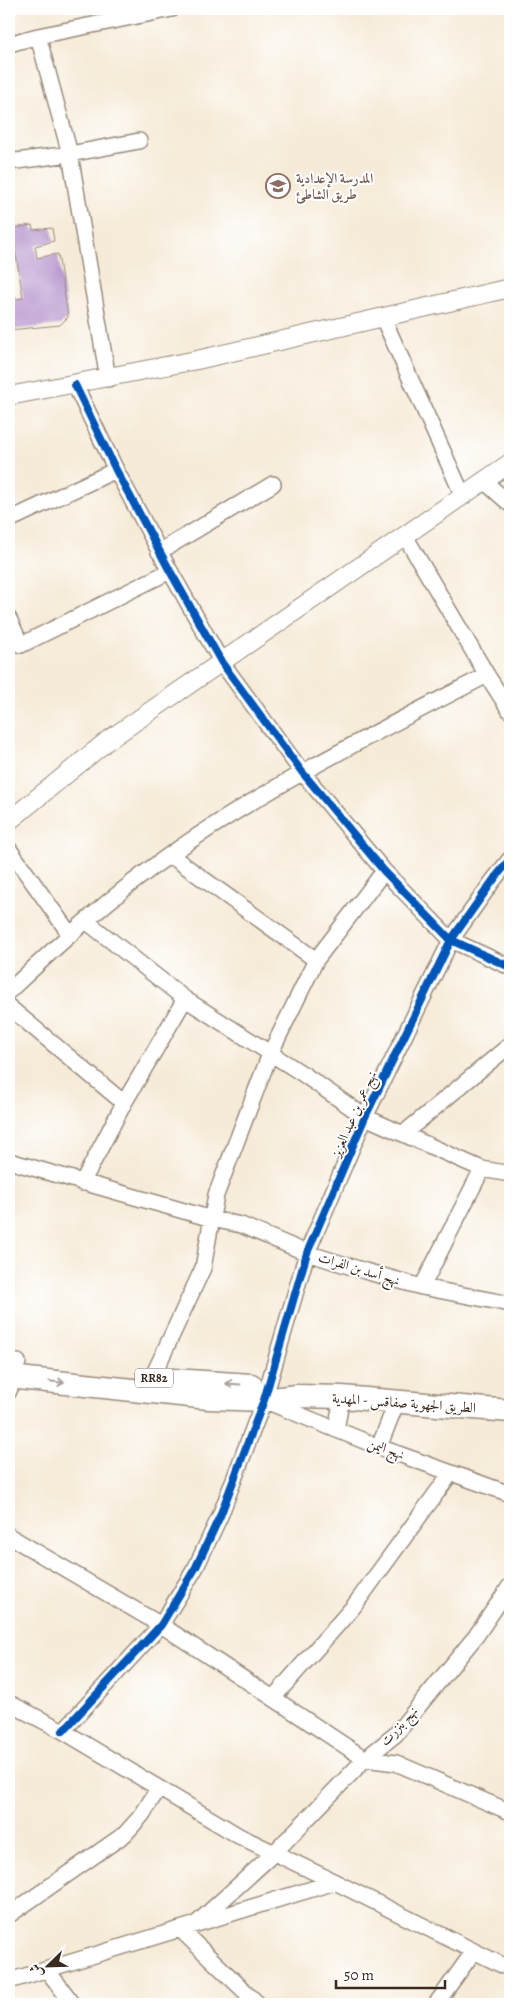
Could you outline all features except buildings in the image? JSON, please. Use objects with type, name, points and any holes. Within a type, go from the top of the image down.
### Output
[{"type":"main road","name":"الطريق الجهوية صفاقس - المهدية","points":[[12,1374],[152,1378],[297,1396],[397,1401],[510,1412]]},
{"type":"main road","name":"الطريق الجهوية صفاقس - المهدية","points":[[12,1374],[209,1398],[266,1393]]},
{"type":"street","points":[[9,44],[38,36],[172,9]]},
{"type":"street","points":[[38,36],[70,154],[108,378]]},
{"type":"street","points":[[9,162],[70,154],[139,141]]},
{"type":"street","points":[[9,396],[108,378],[383,318],[510,288]]},
{"type":"street","points":[[383,318],[463,496]]},
{"type":"street","points":[[75,385],[116,470],[159,552],[222,663],[302,772],[384,871],[451,940],[510,967]]},
{"type":"street","points":[[9,821],[107,741],[510,463]]},
{"type":"street","points":[[9,520],[116,470]]},
{"type":"street","points":[[484,481],[510,504]]},
{"type":"street","points":[[159,552],[273,484]]},
{"type":"street","points":[[405,536],[486,675],[510,711]]},
{"type":"street","points":[[9,619],[21,645],[170,571]]},
{"type":"street","points":[[9,991],[70,933],[170,855],[302,772],[486,675]]},
{"type":"street","points":[[9,849],[70,933]]},
{"type":"street","points":[[170,855],[316,960]]},
{"type":"street","name":"نهج عمر بن عبد العزيز","points":[[63,1731],[161,1625],[182,1592],[208,1542],[266,1393],[307,1253],[365,1117],[451,940],[510,859]]},
{"type":"street","points":[[152,1378],[203,1268],[216,1195],[270,1054],[316,960],[384,871]]},
{"type":"street","points":[[86,920],[185,999],[303,1074],[365,1117],[482,1169],[510,1174]]},
{"type":"street","points":[[82,1183],[124,1102],[185,999]]},
{"type":"street","points":[[9,1007],[124,1102]]},
{"type":"street","points":[[403,1134],[510,1046]]},
{"type":"street","name":"نهج أسد بن الفرات","points":[[9,1161],[241,1226],[307,1253],[422,1287],[510,1304]]},
{"type":"street","points":[[422,1287],[482,1169]]},
{"type":"street","name":"نهج اليمن","points":[[266,1393],[336,1430],[510,1494]]},
{"type":"street","points":[[336,1430],[342,1397]]},
{"type":"street","points":[[379,1447],[397,1401]]},
{"type":"street","points":[[273,1698],[354,1606],[451,1473]]},
{"type":"street","points":[[9,1536],[161,1625],[365,1759],[396,1763],[510,1812]]},
{"type":"street","name":"نهج بنزرت","points":[[196,1924],[273,1854],[365,1759],[396,1735],[476,1636],[510,1586]]},
{"type":"street","points":[[11,1709],[63,1731],[158,1789],[273,1854],[335,1882],[510,1969]]},
{"type":"street","points":[[9,1915],[125,1834],[142,1814],[158,1789]]},
{"type":"street","points":[[9,1981],[335,1882]]},
{"type":"street","points":[[180,1929],[258,2004]]},
{"type":"street","points":[[436,2004],[474,1951]]},
{"type":"street","points":[[47,1970],[73,2004]]},
{"type":"cycle path","points":[[75,385],[116,470],[222,663],[302,772],[384,871],[451,940],[510,967]]},
{"type":"cycle path","points":[[63,1731],[161,1625],[196,1567],[220,1516],[264,1400],[307,1253],[365,1117],[451,940],[510,859]]},
{"type":"place","name":"المدرسة الإعدادية طريق الشاطئ","points":[[278,186]]}]
